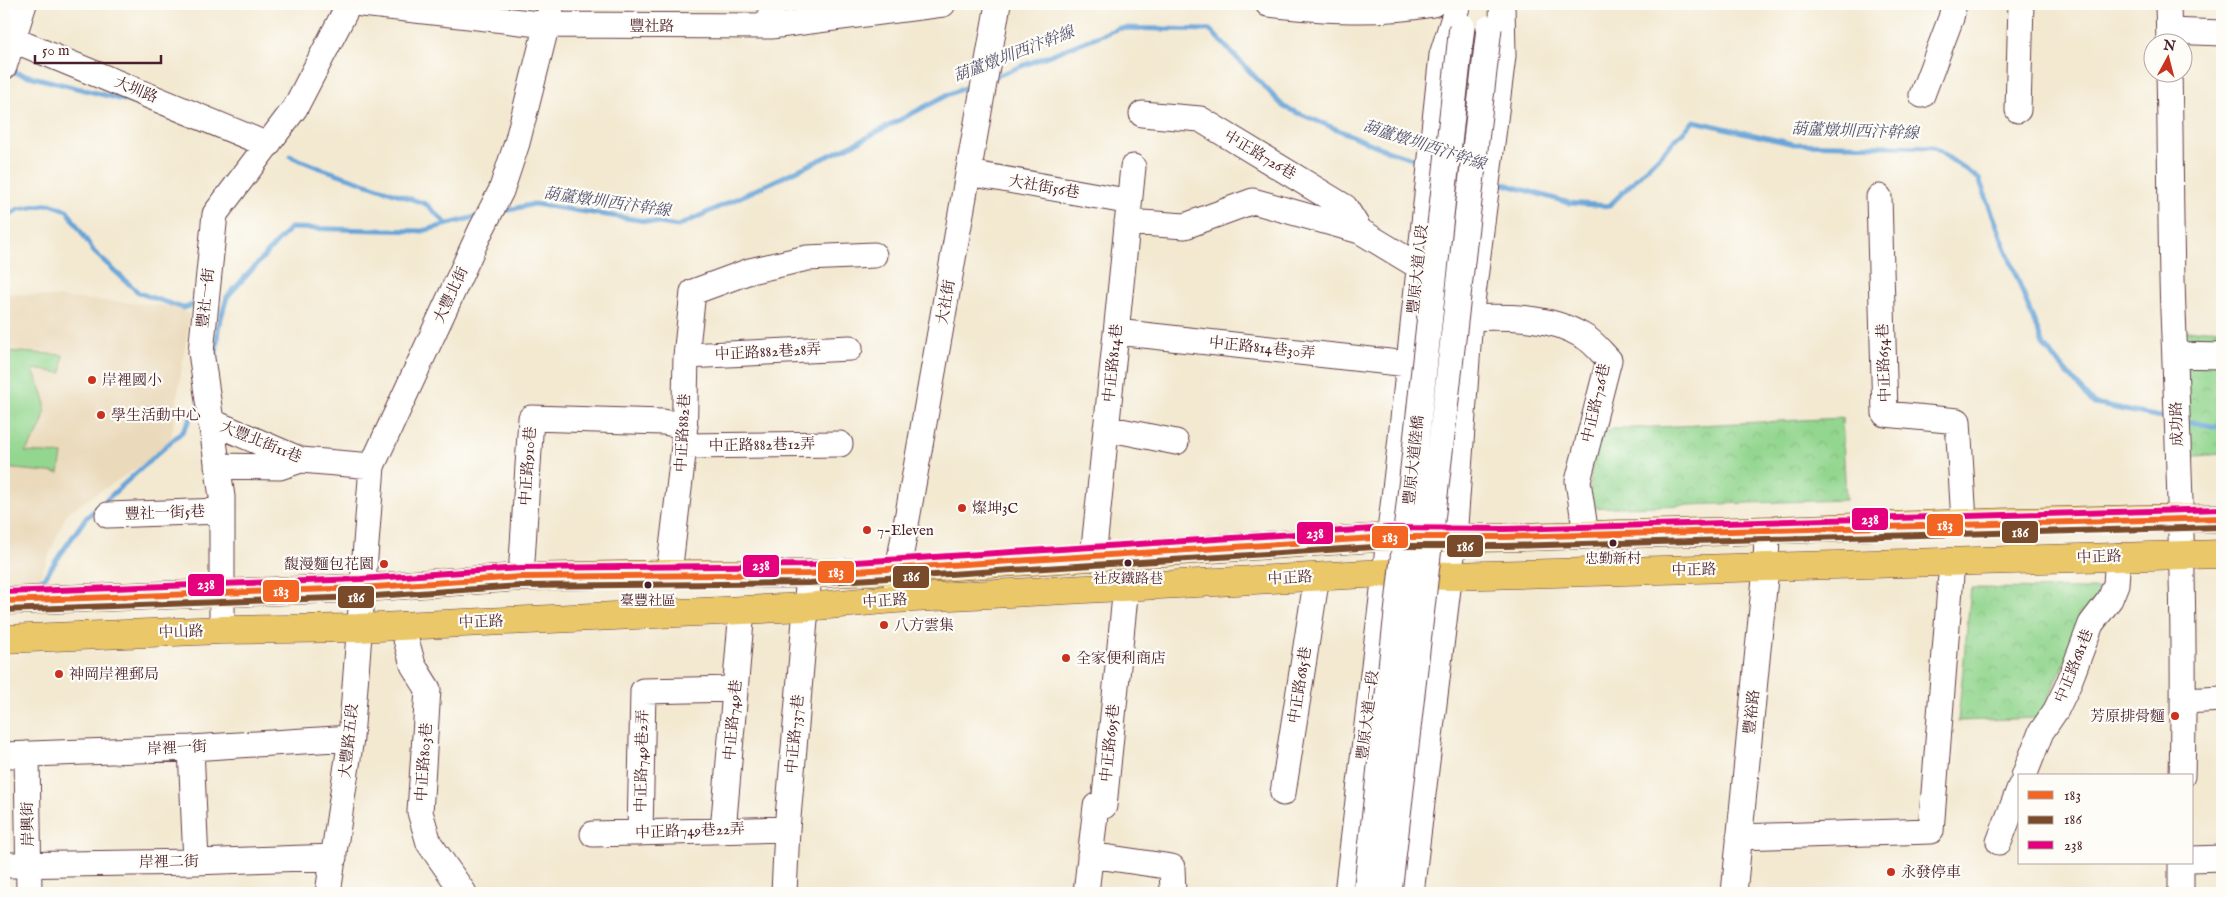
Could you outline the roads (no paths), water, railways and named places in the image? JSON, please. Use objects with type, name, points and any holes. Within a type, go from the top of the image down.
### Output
[{"type":"main road","name":"中正路","points":[[361,588],[521,578],[669,574],[809,574],[898,570],[1390,537],[1454,539],[1767,531],[1964,522],[2222,518]]},
{"type":"main road","name":"中正路","points":[[358,628],[806,607],[1126,586],[1386,573],[1449,576],[2222,554]]},
{"type":"main road","points":[[4,601],[222,591],[361,588]]},
{"type":"main road","name":"中山路","points":[[4,639],[222,630],[358,628]]},
{"type":"street","points":[[6,51],[24,4]]},
{"type":"street","name":"豐社一街","points":[[222,630],[221,511],[217,466],[201,352],[215,214],[295,108],[349,4]]},
{"type":"street","name":"豐社路","points":[[362,4],[550,14],[771,15],[943,4]]},
{"type":"street","name":"大社街","points":[[895,600],[898,570],[998,4]]},
{"type":"street","points":[[1268,4],[1330,11],[1413,8],[1432,4]]},
{"type":"street","name":"豐原大道陸橋","points":[[1389,893],[1489,28],[1496,4]]},
{"type":"street","points":[[1410,893],[1454,539],[1470,318],[1503,56],[1502,4]]},
{"type":"street","points":[[1922,95],[1951,18],[1954,4]]},
{"type":"street","points":[[2018,110],[2021,4]]},
{"type":"street","points":[[2168,4],[2169,32]]},
{"type":"street","name":"豐原大道陸橋","points":[[1366,893],[1460,11]]},
{"type":"street","name":"豐原大道八段","points":[[1390,537],[1442,55],[1460,11]]},
{"type":"street","name":"大豐北街","points":[[361,588],[372,466],[481,230],[501,191],[517,143],[550,14]]},
{"type":"street","points":[[2194,35],[2222,33]]},
{"type":"street","name":"大圳路","points":[[6,51],[268,145]]},
{"type":"street","name":"成功路","points":[[2169,82],[2175,355],[2182,555],[2184,701],[2182,774]]},
{"type":"street","name":"中正路726巷","points":[[1142,114],[1200,119],[1345,207],[1360,231]]},
{"type":"street","name":"中正路814巷","points":[[1093,558],[1116,332],[1123,211],[1133,167]]},
{"type":"street","name":"大社街56巷","points":[[969,173],[1185,226],[1253,201],[1360,231]]},
{"type":"street","name":"中正路654巷","points":[[1879,197],[1885,414],[1958,421],[1964,522]]},
{"type":"street","points":[[1360,231],[1418,266]]},
{"type":"street","name":"中正路882巷","points":[[669,574],[684,436],[686,356],[693,292],[750,270],[807,258],[874,255]]},
{"type":"street","name":"中正路726巷","points":[[1470,318],[1519,317],[1546,322],[1584,336],[1609,360],[1578,481],[1586,535]]},
{"type":"street","points":[[1413,318],[1470,318]]},
{"type":"street","name":"中正路814巷30弄","points":[[1116,332],[1408,364]]},
{"type":"street","name":"中正路882巷28弄","points":[[686,356],[850,348]]},
{"type":"street","points":[[2175,355],[2222,356]]},
{"type":"street","name":"大豐北街11巷","points":[[209,413],[301,460],[372,466]]},
{"type":"street","name":"中正路910巷","points":[[521,578],[532,418],[663,422],[684,436]]},
{"type":"street","points":[[1106,428],[1176,442]]},
{"type":"street","name":"中正路882巷12弄","points":[[684,436],[840,444]]},
{"type":"street","points":[[217,466],[280,467],[301,460]]},
{"type":"street","name":"豐社一街5巷","points":[[108,515],[221,511]]},
{"type":"street","name":"豐裕路","points":[[1734,893],[1766,568],[1767,531]]},
{"type":"street","name":"豐原大道一段","points":[[1348,893],[1390,537]]},
{"type":"street","name":"中正路681巷","points":[[2025,774],[2041,732],[2056,710],[2068,685],[2090,624],[2110,599],[2116,584],[2118,556]]},
{"type":"street","points":[[1739,837],[1931,831],[1952,562]]},
{"type":"street","name":"中正路737巷","points":[[784,893],[787,829],[809,574]]},
{"type":"street","name":"中正路685巷","points":[[1283,793],[1317,576]]},
{"type":"street","name":"中正路695巷","points":[[1086,893],[1096,806],[1104,806],[1126,586]]},
{"type":"street","name":"大豐路五段","points":[[328,893],[351,738],[361,588]]},
{"type":"street","name":"中正路749巷","points":[[723,831],[742,610]]},
{"type":"street","name":"中正路803巷","points":[[402,625],[413,665],[428,689],[420,812],[429,843],[464,893]]},
{"type":"street","name":"中正路749巷2弄","points":[[640,833],[643,691],[735,689]]},
{"type":"street","points":[[2184,701],[2222,699]]},
{"type":"street","name":"岸裡一街","points":[[15,755],[192,748],[351,738]]},
{"type":"street","points":[[192,748],[196,862]]},
{"type":"street","name":"岸興街","points":[[15,755],[29,864],[29,893]]},
{"type":"street","points":[[1999,842],[2018,792]]},
{"type":"street","name":"中正路749巷22弄","points":[[593,834],[787,829]]},
{"type":"street","points":[[1090,855],[1172,868],[1173,893]]},
{"type":"street","name":"岸裡二街","points":[[4,865],[196,862],[334,857]]},
{"type":"street","points":[[2194,859],[2222,858]]},
{"type":"street","points":[[2181,864],[2181,893]]},
{"type":"waterway","name":"葫蘆燉圳西汴幹線","points":[[994,77],[1119,28],[1210,30],[1284,107],[1386,150],[1423,161]]},
{"type":"waterway","points":[[9,71],[136,103]]},
{"type":"waterway","name":"葫蘆燉圳西汴幹線","points":[[500,212],[534,204],[678,226],[856,143],[947,95],[976,83]]},
{"type":"waterway","name":"葫蘆燉圳西汴幹線","points":[[1494,181],[1569,203],[1609,206],[1694,121],[1794,144],[1933,147],[1979,179],[2043,345],[2094,404],[2171,419]]},
{"type":"waterway","points":[[290,156],[426,204],[446,223]]},
{"type":"waterway","points":[[4,217],[19,209],[50,204],[67,210],[94,252],[139,293],[183,308],[200,303]]},
{"type":"waterway","points":[[215,370],[218,328],[227,297],[290,228],[422,231],[479,216]]},
{"type":"waterway","points":[[20,589],[44,578],[85,519],[183,431],[199,404]]},
{"type":"waterway","name":"葫蘆燉圳西汴幹線","points":[[2185,421],[2218,427],[2222,425]]},
{"type":"place","name":"岸裡國小","points":[[92,380]]},
{"type":"place","name":"學生活動中心","points":[[101,415]]},
{"type":"place","name":"燦坤3C","points":[[962,508]]},
{"type":"place","name":"7-Eleven","points":[[867,530]]},
{"type":"place","name":"忠勤新村","points":[[1613,543]]},
{"type":"place","name":"社皮鐵路巷","points":[[1128,563]]},
{"type":"place","name":"馥漫麵包花園","points":[[384,564]]},
{"type":"place","name":"臺豐社區","points":[[648,585]]},
{"type":"place","name":"八方雲集","points":[[884,625]]},
{"type":"place","name":"全家便利商店","points":[[1066,658]]},
{"type":"place","name":"神岡岸裡郵局","points":[[59,674]]},
{"type":"place","name":"芳原排骨麵","points":[[2175,716]]},
{"type":"place","name":"永發停車","points":[[1891,872]]}]
